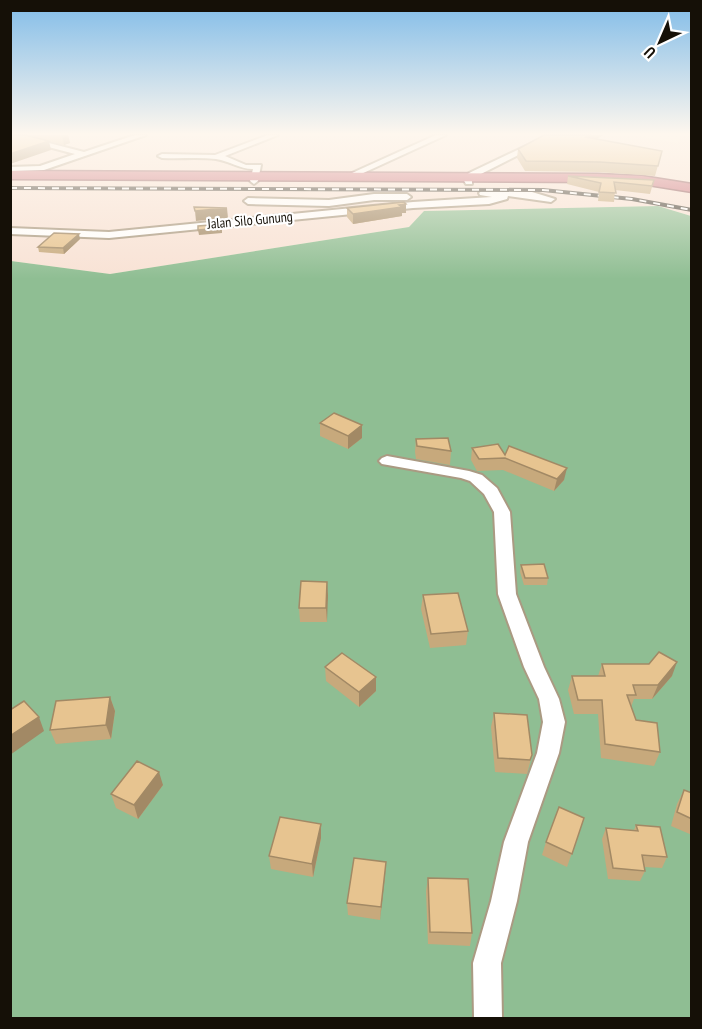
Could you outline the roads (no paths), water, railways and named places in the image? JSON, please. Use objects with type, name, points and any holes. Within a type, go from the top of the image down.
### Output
[{"type":"highway","points":[[431,183],[542,183]]},
{"type":"highway","points":[[453,183],[488,183]]},
{"type":"highway","points":[[622,183],[692,191]]},
{"type":"highway","points":[[657,183],[692,191]]},
{"type":"street","points":[[248,201],[329,202],[380,196],[411,197],[474,184],[551,199]]},
{"type":"street","name":"Jalan Silo Gunung","points":[[10,231],[109,235],[234,221],[413,205],[489,201],[504,197],[474,184]]},
{"type":"street","points":[[387,461],[465,474],[476,478],[491,491],[502,512],[507,594],[549,699],[554,722],[548,753],[516,842],[504,901],[487,963],[488,1018]]},
{"type":"railway","points":[[10,188],[543,190],[632,199],[692,210]]}]
